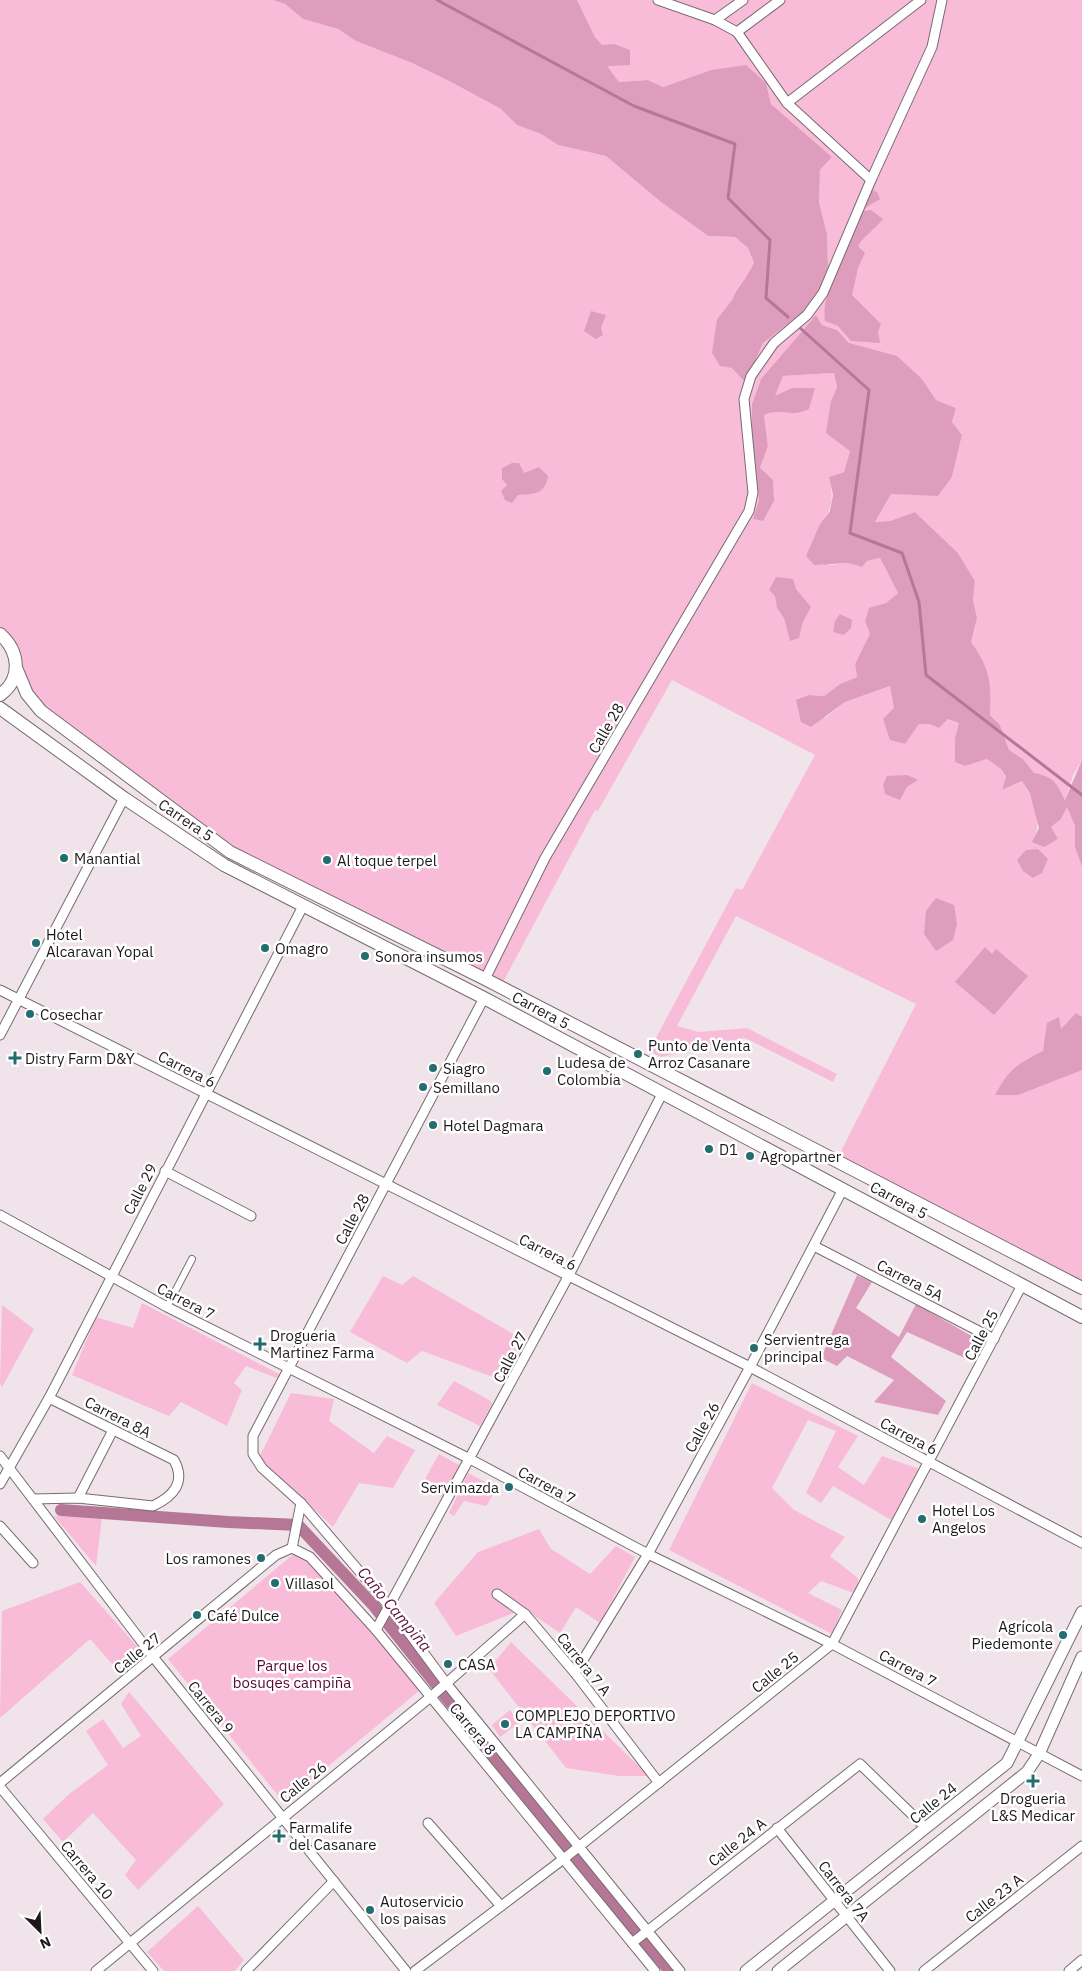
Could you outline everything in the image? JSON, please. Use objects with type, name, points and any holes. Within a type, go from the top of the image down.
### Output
[{"type":"main road","name":"Carrera 5","points":[[0,634],[10,643],[16,656],[17,670],[26,694],[41,711],[230,852],[485,979],[1082,1288]]},
{"type":"main road","points":[[0,695],[12,683],[17,670]]},
{"type":"main road","name":"Carrera 5","points":[[0,708],[124,798],[224,865],[484,998],[1082,1317]]},
{"type":"street","points":[[658,0],[714,20],[737,32],[787,103],[871,180],[932,47],[942,0]]},
{"type":"street","points":[[714,20],[743,0]]},
{"type":"street","points":[[737,32],[780,0]]},
{"type":"street","points":[[787,103],[921,0]]},
{"type":"street","name":"Calle 28","points":[[485,979],[545,858],[748,511],[753,493],[744,399],[751,376],[774,343],[807,315],[823,293],[871,180]]},
{"type":"street","points":[[0,1035],[124,798]]},
{"type":"street","name":"Calle 29","points":[[0,1484],[49,1398],[303,906]]},
{"type":"street","name":"Carrera 6","points":[[0,990],[750,1367],[1082,1543]]},
{"type":"street","name":"Calle 28","points":[[253,1454],[253,1436],[484,998]]},
{"type":"street","name":"Calle 27","points":[[378,1626],[568,1277],[662,1094]]},
{"type":"street","points":[[165,1171],[251,1216]]},
{"type":"street","name":"Calle 26","points":[[575,1672],[648,1554],[750,1367],[843,1188]]},
{"type":"street","name":"Carrera 7","points":[[0,1215],[167,1307],[289,1370],[470,1459],[648,1554],[832,1644],[1082,1776]]},
{"type":"street","name":"Carrera 5A","points":[[814,1246],[994,1339]]},
{"type":"street","points":[[167,1307],[192,1259]]},
{"type":"street","name":"Calle 25","points":[[415,1971],[659,1783],[832,1644],[1022,1285]]},
{"type":"street","name":"Carrera 8A","points":[[49,1398],[174,1460],[180,1471],[178,1486],[164,1501],[153,1506],[78,1498]]},
{"type":"street","points":[[33,1499],[78,1498],[113,1430]]},
{"type":"street","name":"Carrera 8","points":[[253,1454],[262,1468],[301,1503],[388,1609],[445,1684],[576,1847],[639,1937],[655,1971]]},
{"type":"street","name":"Carrera 9","points":[[0,1456],[154,1658],[406,1971]]},
{"type":"street","points":[[292,1548],[301,1503]]},
{"type":"street","points":[[0,1526],[34,1564]]},
{"type":"street","name":"Calle 27","points":[[0,1783],[154,1658],[276,1555],[292,1548]]},
{"type":"street","name":"Carrera 8","points":[[292,1548],[310,1556],[378,1626],[431,1696],[564,1857],[639,1937],[680,1971]]},
{"type":"street","name":"Carrera 7 A","points":[[497,1594],[525,1614],[575,1672],[659,1783]]},
{"type":"street","name":"Calle 24","points":[[746,1971],[835,1902],[1007,1762],[1019,1742],[1082,1612]]},
{"type":"street","name":"Calle 26","points":[[96,1971],[431,1696],[525,1614]]},
{"type":"street","points":[[778,1971],[1027,1772],[1039,1754],[1082,1657]]},
{"type":"street","name":"Calle 24 A","points":[[639,1937],[860,1764],[926,1828]]},
{"type":"street","name":"Carrera 10","points":[[0,1787],[153,1971]]},
{"type":"street","points":[[428,1823],[501,1906]]},
{"type":"street","name":"Carrera 7A","points":[[777,1828],[890,1971]]},
{"type":"street","name":"Calle 23 A","points":[[924,1971],[1082,1846]]},
{"type":"street","points":[[246,1971],[334,1881]]},
{"type":"street","points":[[1069,1971],[1082,1960]]},
{"type":"green space","points":[[0,0],[273,0],[285,4],[303,19],[338,29],[356,41],[412,63],[449,81],[501,109],[517,125],[541,134],[558,145],[606,156],[661,202],[708,236],[735,237],[748,248],[754,263],[736,290],[732,300],[717,319],[716,334],[752,368],[763,343],[803,312],[818,292],[828,267],[827,234],[819,202],[820,170],[832,157],[771,104],[766,83],[711,70],[663,87],[648,80],[619,82],[606,66],[614,44],[602,46],[595,37],[577,0],[1082,0],[1082,760],[1073,775],[1065,800],[1056,784],[1034,773],[1023,759],[1009,750],[1000,725],[990,715],[991,694],[986,668],[971,642],[977,618],[973,600],[975,581],[958,553],[915,512],[890,521],[875,522],[891,494],[938,495],[952,477],[962,435],[952,422],[956,408],[936,400],[922,379],[849,343],[837,330],[822,325],[816,315],[761,379],[752,404],[752,448],[759,500],[754,519],[763,521],[760,468],[768,446],[764,415],[776,412],[796,413],[809,409],[814,388],[774,397],[783,376],[834,373],[837,387],[831,401],[850,451],[844,472],[829,477],[831,502],[825,518],[820,524],[829,565],[848,563],[862,567],[867,561],[880,558],[898,593],[865,621],[871,634],[855,664],[857,677],[840,684],[824,696],[809,695],[825,718],[845,702],[890,686],[905,744],[918,724],[929,724],[939,728],[948,719],[959,723],[955,738],[965,766],[987,759],[1001,769],[1006,778],[1002,790],[1022,781],[1036,811],[1037,826],[1033,842],[1058,840],[1051,827],[1061,819],[1067,806],[1075,826],[1075,847],[1082,867],[1082,1283],[838,1157],[916,1004],[736,916],[677,1026],[699,1032],[747,1028],[837,1074],[833,1082],[745,1038],[661,1057],[649,1051],[736,888],[742,890],[815,755],[672,680],[598,811],[595,810],[503,982],[231,848],[43,709],[30,693],[0,629]]},
{"type":"green space","points":[[383,1276],[402,1285],[413,1276],[522,1339],[504,1381],[422,1351],[407,1363],[350,1332]]},
{"type":"green space","points":[[142,1303],[281,1375],[279,1379],[246,1366],[234,1383],[242,1390],[227,1426],[181,1402],[169,1416],[72,1375],[96,1317],[133,1328]]},
{"type":"green space","points":[[2,1305],[34,1329],[2,1387],[0,1384]]},
{"type":"green space","points":[[454,1381],[491,1401],[492,1404],[480,1426],[437,1405]]},
{"type":"green space","points":[[752,1383],[858,1436],[838,1467],[864,1485],[882,1456],[922,1470],[893,1521],[833,1486],[821,1503],[806,1493],[836,1431],[808,1420],[772,1488],[794,1510],[845,1537],[830,1556],[858,1578],[859,1595],[821,1581],[808,1593],[842,1610],[832,1634],[669,1550]]},
{"type":"green space","points":[[291,1393],[334,1399],[329,1421],[374,1453],[387,1436],[415,1450],[393,1488],[359,1483],[333,1527],[259,1458]]},
{"type":"green space","points":[[439,1454],[463,1467],[441,1497],[421,1486]]},
{"type":"green space","points":[[468,1473],[497,1488],[486,1506],[464,1501],[454,1516],[449,1513]]},
{"type":"green space","points":[[54,1516],[102,1517],[96,1566]]},
{"type":"green space","points":[[539,1529],[551,1549],[590,1574],[616,1546],[635,1557],[600,1623],[576,1607],[560,1633],[524,1609],[456,1636],[434,1603],[478,1552]]},
{"type":"green space","name":"Parque los bosuqes campiña","points":[[302,1547],[420,1690],[284,1803],[168,1659]]},
{"type":"green space","points":[[80,1582],[143,1653],[121,1674],[90,1639],[0,1718],[2,1611]]},
{"type":"green space","points":[[511,1642],[649,1776],[619,1776],[566,1768],[489,1669]]},
{"type":"green space","points":[[129,1692],[224,1804],[138,1890],[125,1875],[136,1860],[93,1813],[63,1842],[43,1819],[68,1795],[108,1765],[86,1731],[103,1719],[123,1748],[141,1736],[121,1704]]},
{"type":"green space","name":"COMPLEJO DEPORTIVO LA CAMPIÑA","points":[[510,1710],[519,1723],[500,1737],[492,1725]]},
{"type":"green space","points":[[198,1906],[244,1960],[235,1971],[164,1971],[147,1952]]},
{"type":"shaded area","points":[[273,0],[577,0],[595,37],[602,45],[614,44],[630,50],[630,65],[607,66],[619,82],[648,80],[663,87],[711,70],[746,65],[766,83],[771,104],[832,157],[820,170],[819,202],[827,234],[828,267],[818,292],[803,312],[763,343],[744,381],[732,368],[720,366],[712,353],[717,319],[732,300],[754,263],[748,248],[735,237],[708,236],[661,202],[606,156],[558,145],[541,134],[517,125],[501,109],[449,81],[412,63],[356,41],[338,29],[303,19],[285,4]]},
{"type":"shaded area","points":[[866,187],[877,192],[880,199],[860,211],[871,210],[883,219],[858,246],[865,253],[858,268],[852,295],[881,324],[878,332],[880,343],[851,341],[838,326],[825,321],[825,306],[840,245],[854,210]]},
{"type":"shaded area","points":[[591,311],[606,315],[601,328],[603,335],[596,339],[584,331]]},
{"type":"shaded area","points":[[816,315],[822,325],[837,330],[849,343],[897,356],[922,379],[936,400],[956,408],[952,422],[962,435],[952,477],[938,496],[891,494],[875,522],[890,521],[915,512],[958,553],[975,581],[973,600],[977,618],[971,642],[986,668],[991,694],[990,715],[1000,725],[1009,750],[1023,759],[1034,773],[1046,776],[1054,781],[1065,800],[1082,760],[1082,867],[1075,847],[1075,826],[1067,807],[1061,819],[1051,827],[1058,839],[1044,847],[1032,842],[1039,828],[1030,794],[1022,781],[1002,790],[1006,777],[1001,769],[987,759],[965,766],[955,762],[955,738],[959,723],[948,719],[939,728],[929,724],[919,724],[905,744],[890,740],[883,719],[894,708],[890,686],[845,702],[811,727],[801,722],[796,700],[809,695],[824,696],[840,684],[857,677],[855,664],[870,634],[865,621],[869,608],[886,603],[898,593],[880,558],[867,561],[862,567],[848,563],[814,565],[806,556],[820,524],[830,511],[833,495],[829,477],[844,472],[850,451],[826,433],[831,401],[837,387],[834,373],[783,376],[775,396],[792,388],[815,388],[809,409],[796,413],[776,412],[764,415],[768,446],[760,468],[773,480],[774,501],[763,521],[753,519],[759,500],[752,448],[752,404],[761,379]]},
{"type":"shaded area","points":[[512,463],[519,463],[524,473],[539,467],[548,476],[542,490],[518,495],[512,503],[505,500],[501,491],[507,485],[502,479],[502,468]]},
{"type":"shaded area","points":[[776,577],[793,579],[796,589],[811,607],[802,624],[799,638],[790,641],[784,618],[777,608],[775,596],[769,590]]},
{"type":"shaded area","points":[[840,614],[852,620],[851,628],[844,635],[833,632],[835,621]]},
{"type":"shaded area","points":[[907,775],[918,780],[907,787],[900,800],[885,794],[883,785],[887,776]]},
{"type":"shaded area","points":[[1038,849],[1048,859],[1042,873],[1033,878],[1023,871],[1017,860],[1026,850]]},
{"type":"shaded area","points":[[936,898],[954,905],[957,924],[953,940],[936,951],[924,934],[926,911]]},
{"type":"shaded area","points":[[985,947],[992,954],[996,949],[1028,976],[994,1015],[955,982]]},
{"type":"shaded area","points":[[1076,1013],[1082,1017],[1082,1070],[1018,1095],[995,1095],[1014,1068],[1043,1051],[1047,1023],[1059,1017],[1061,1029]]},
{"type":"shaded area","points":[[857,1275],[872,1282],[856,1308],[899,1337],[916,1304],[975,1338],[967,1359],[907,1332],[891,1357],[946,1401],[938,1415],[874,1402],[894,1380],[847,1356],[837,1366],[821,1358]]},
{"type":"waterway","points":[[437,0],[634,106],[735,144],[728,198],[770,240],[766,298],[788,317]]},
{"type":"waterway","points":[[799,327],[869,390],[850,533],[902,553],[919,602],[926,675],[1082,795]]},
{"type":"waterway","name":"Caño Campiña","points":[[61,1510],[298,1525],[374,1606],[574,1858],[670,1971]]},
{"type":"place","name":"Manantial","points":[[64,858]]},
{"type":"place","name":"Al toque terpel","points":[[327,860]]},
{"type":"place","name":"Hotel Alcaravan Yopal","points":[[36,943]]},
{"type":"place","name":"Omagro","points":[[265,948]]},
{"type":"place","name":"Sonora insumos","points":[[365,956]]},
{"type":"place","name":"Cosechar","points":[[30,1014]]},
{"type":"place","name":"Punto de Venta Arroz Casanare","points":[[638,1054]]},
{"type":"place","name":"Distry Farm D&Y","points":[[15,1058]]},
{"type":"place","name":"Siagro","points":[[433,1068]]},
{"type":"place","name":"Ludesa de Colombia","points":[[547,1071]]},
{"type":"place","name":"Semillano","points":[[423,1087]]},
{"type":"place","name":"Hotel Dagmara","points":[[433,1125]]},
{"type":"place","name":"D1","points":[[709,1149]]},
{"type":"place","name":"Agropartner","points":[[750,1156]]},
{"type":"place","name":"Drogueria Martinez Farma","points":[[260,1344]]},
{"type":"place","name":"Servientrega principal","points":[[754,1348]]},
{"type":"place","name":"Servimazda","points":[[509,1487]]},
{"type":"place","name":"Hotel Los Angelos","points":[[922,1519]]},
{"type":"place","name":"Los ramones","points":[[261,1558]]},
{"type":"place","name":"Villasol","points":[[275,1583]]},
{"type":"place","name":"Café Dulce","points":[[197,1615]]},
{"type":"place","name":"Agrícola Piedemonte","points":[[1063,1635]]},
{"type":"place","name":"CASA","points":[[448,1664]]},
{"type":"place","name":"COMPLEJO DEPORTIVO LA CAMPIÑA","points":[[505,1724]]},
{"type":"place","name":"Drogueria L&S Medicar","points":[[1033,1781]]},
{"type":"place","name":"Farmalife del Casanare","points":[[279,1836]]},
{"type":"place","name":"Autoservicio los paisas","points":[[370,1910]]}]
